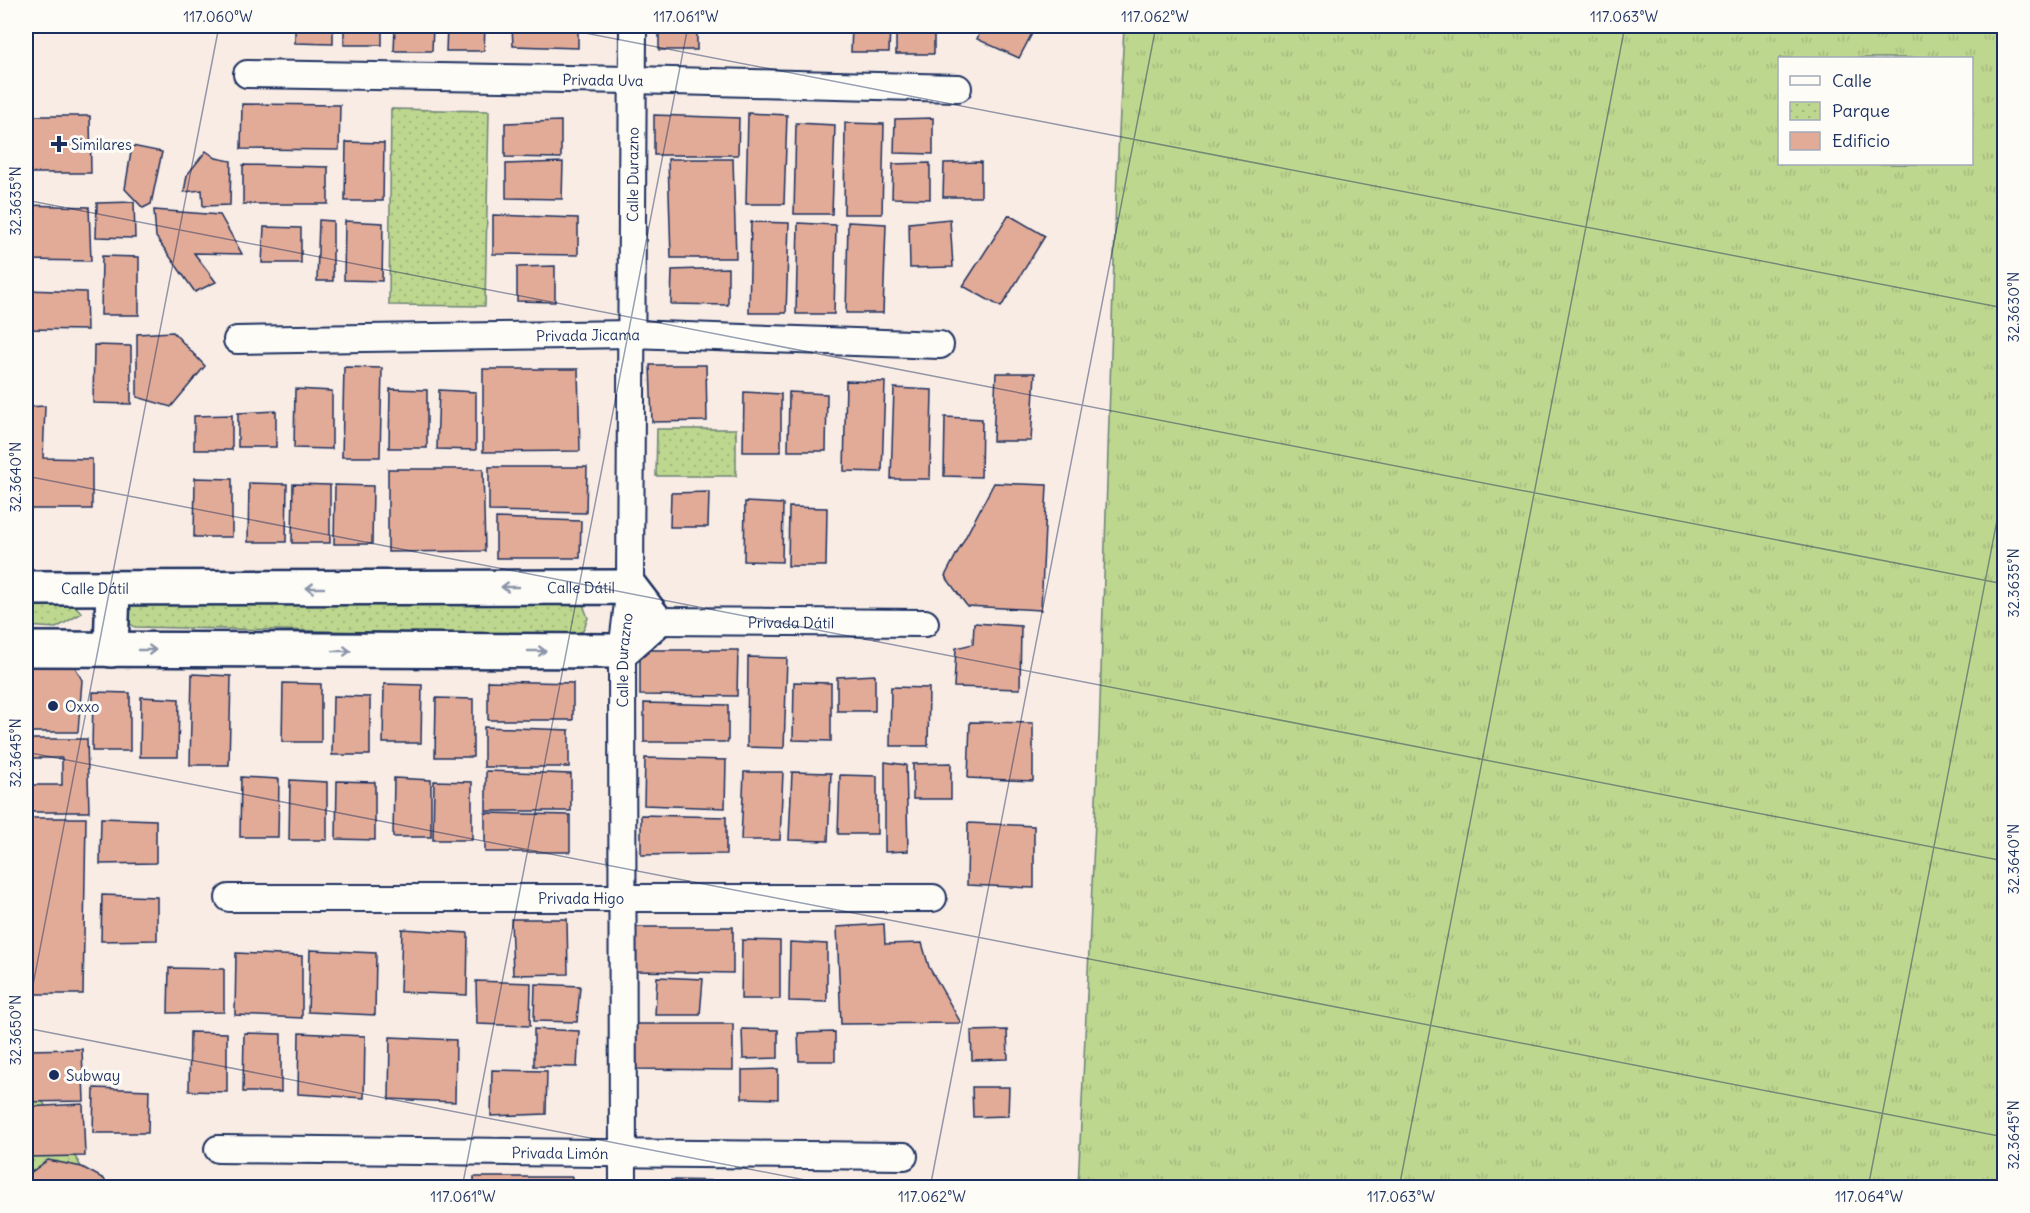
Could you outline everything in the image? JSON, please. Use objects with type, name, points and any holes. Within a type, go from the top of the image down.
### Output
[{"type":"street","name":"Calle Durazno","points":[[623,1188],[622,651],[630,587],[633,26]]},
{"type":"street","name":"Privada Uva","points":[[248,75],[633,80],[958,88]]},
{"type":"street","name":"Privada Jicama","points":[[237,340],[630,334],[940,345]]},
{"type":"street","name":"Calle Dátil","points":[[26,588],[630,587],[656,621]]},
{"type":"street","points":[[111,650],[113,588]]},
{"type":"street","points":[[26,649],[622,651],[656,621]]},
{"type":"street","name":"Privada Dátil","points":[[656,621],[925,623]]},
{"type":"street","name":"Privada Higo","points":[[229,898],[933,898]]},
{"type":"street","name":"Privada Limón","points":[[218,1149],[904,1156]]},
{"type":"green space","points":[[1124,26],[2004,26],[2004,1187],[1078,1187],[1099,735],[1116,196]]},
{"type":"green space","points":[[391,109],[489,111],[485,306],[389,305]]},
{"type":"green space","points":[[657,429],[736,429],[736,476],[656,476]]},
{"type":"green space","points":[[128,589],[582,602],[588,618],[583,631],[567,636],[135,627],[119,616]]},
{"type":"green space","points":[[26,592],[72,603],[82,613],[56,628],[26,626]]},
{"type":"green space","points":[[26,1073],[93,1187],[26,1187]]},
{"type":"building","points":[[295,26],[333,26],[333,44],[295,43]]},
{"type":"building","points":[[344,26],[382,26],[382,45],[344,45]]},
{"type":"building","points":[[395,26],[433,26],[432,51],[394,51]]},
{"type":"building","points":[[447,26],[485,26],[484,51],[446,51]]},
{"type":"building","points":[[512,26],[578,26],[578,48],[513,46]]},
{"type":"building","points":[[659,26],[697,26],[697,50],[659,50]]},
{"type":"building","points":[[746,26],[844,26],[844,30],[746,29]]},
{"type":"building","points":[[852,26],[890,26],[889,52],[851,52]]},
{"type":"building","points":[[896,26],[934,26],[934,54],[896,54]]},
{"type":"building","points":[[983,26],[1036,26],[1019,58],[977,39]]},
{"type":"building","points":[[242,104],[340,105],[339,150],[241,149]]},
{"type":"building","points":[[748,113],[787,115],[784,204],[746,204]]},
{"type":"building","points":[[654,115],[739,118],[738,155],[654,155]]},
{"type":"building","name":"Similares","points":[[26,116],[90,116],[91,173],[27,173]]},
{"type":"building","points":[[933,118],[933,154],[894,153],[895,119]]},
{"type":"building","points":[[561,121],[561,158],[505,157],[505,123]]},
{"type":"building","points":[[796,123],[835,125],[832,214],[794,214]]},
{"type":"building","points":[[845,123],[884,124],[882,214],[844,214]]},
{"type":"building","points":[[346,142],[384,143],[383,201],[345,201]]},
{"type":"building","points":[[132,146],[162,152],[151,204],[143,208],[125,189]]},
{"type":"building","points":[[206,151],[216,158],[231,161],[230,205],[203,206],[202,190],[184,192],[187,175]]},
{"type":"building","points":[[668,159],[733,159],[736,258],[671,258]]},
{"type":"building","points":[[563,162],[562,199],[506,198],[506,164]]},
{"type":"building","points":[[981,162],[981,197],[943,197],[944,163]]},
{"type":"building","points":[[930,163],[930,199],[892,198],[893,164]]},
{"type":"building","points":[[243,165],[328,167],[328,204],[243,204]]},
{"type":"building","points":[[134,202],[135,238],[96,237],[97,203]]},
{"type":"building","points":[[26,205],[89,207],[91,261],[26,260]]},
{"type":"building","points":[[154,210],[220,215],[242,254],[194,253],[216,282],[195,292],[156,237]]},
{"type":"building","points":[[493,215],[578,218],[578,255],[493,254]]},
{"type":"building","points":[[1009,215],[1045,236],[1001,307],[963,286]]},
{"type":"building","points":[[950,219],[953,267],[910,268],[909,223]]},
{"type":"building","points":[[319,220],[333,221],[333,281],[317,281]]},
{"type":"building","points":[[345,221],[383,223],[382,281],[344,280]]},
{"type":"building","points":[[751,222],[789,223],[786,313],[749,313]]},
{"type":"building","points":[[848,222],[886,224],[883,313],[846,313]]},
{"type":"building","points":[[798,223],[836,225],[834,314],[796,314]]},
{"type":"building","points":[[264,227],[301,228],[301,263],[262,263]]},
{"type":"building","points":[[102,256],[139,257],[139,315],[101,315]]},
{"type":"building","points":[[555,266],[555,302],[517,301],[517,267]]},
{"type":"building","points":[[728,268],[728,305],[671,304],[672,270]]},
{"type":"building","points":[[26,290],[86,292],[87,330],[26,329]]},
{"type":"building","points":[[173,332],[205,366],[171,407],[137,397],[137,334]]},
{"type":"building","points":[[94,345],[131,346],[131,404],[93,403]]},
{"type":"building","points":[[650,365],[706,365],[707,421],[652,422]]},
{"type":"building","points":[[344,367],[382,368],[380,457],[342,457]]},
{"type":"building","points":[[483,369],[578,369],[580,451],[483,452]]},
{"type":"building","points":[[996,373],[1035,373],[1031,441],[993,441]]},
{"type":"building","points":[[846,381],[885,382],[882,472],[844,471]]},
{"type":"building","points":[[894,388],[932,390],[930,479],[891,479]]},
{"type":"building","points":[[295,389],[332,391],[332,449],[294,448]]},
{"type":"building","points":[[390,389],[427,390],[427,448],[389,448]]},
{"type":"building","points":[[439,390],[476,392],[476,450],[437,449]]},
{"type":"building","points":[[744,392],[781,394],[781,452],[743,452]]},
{"type":"building","points":[[789,392],[827,394],[826,451],[788,451]]},
{"type":"building","points":[[45,406],[43,458],[92,459],[92,509],[26,509],[26,407]]},
{"type":"building","points":[[276,411],[276,447],[238,447],[238,413]]},
{"type":"building","points":[[232,415],[232,450],[194,450],[194,416]]},
{"type":"building","points":[[945,417],[982,419],[981,477],[944,476]]},
{"type":"building","points":[[489,467],[587,467],[586,513],[489,511]]},
{"type":"building","points":[[388,469],[483,469],[485,551],[388,552]]},
{"type":"building","points":[[195,478],[232,479],[232,537],[194,537]]},
{"type":"building","points":[[249,483],[287,484],[286,542],[248,542]]},
{"type":"building","points":[[994,483],[1047,485],[1041,610],[967,606],[945,576]]},
{"type":"building","points":[[293,484],[330,485],[330,543],[292,543]]},
{"type":"building","points":[[335,485],[373,486],[372,544],[334,544]]},
{"type":"building","points":[[709,492],[708,527],[670,527],[671,493]]},
{"type":"building","points":[[745,502],[783,504],[782,562],[744,561]]},
{"type":"building","points":[[789,507],[827,508],[826,566],[788,566]]},
{"type":"building","points":[[496,518],[581,521],[580,558],[496,558]]},
{"type":"building","points":[[974,623],[1021,626],[1020,689],[954,687],[956,648],[973,644]]},
{"type":"building","points":[[640,650],[738,650],[737,696],[640,695]]},
{"type":"building","points":[[748,657],[787,658],[784,748],[747,747]]},
{"type":"building","name":"Oxxo","points":[[26,663],[74,665],[82,680],[78,732],[26,732]]},
{"type":"building","points":[[192,674],[231,676],[229,765],[190,765]]},
{"type":"building","points":[[875,675],[875,711],[837,711],[837,677]]},
{"type":"building","points":[[488,681],[573,683],[573,720],[488,720]]},
{"type":"building","points":[[794,682],[831,683],[831,741],[793,740]]},
{"type":"building","points":[[283,683],[321,684],[321,742],[282,742]]},
{"type":"building","points":[[384,684],[422,685],[421,743],[383,743]]},
{"type":"building","points":[[891,687],[929,688],[928,746],[890,746]]},
{"type":"building","points":[[93,692],[130,693],[130,751],[92,751]]},
{"type":"building","points":[[333,696],[370,697],[370,755],[332,755]]},
{"type":"building","points":[[141,697],[179,699],[178,757],[140,757]]},
{"type":"building","points":[[436,698],[473,699],[473,757],[435,757]]},
{"type":"building","points":[[644,703],[728,705],[728,742],[644,742]]},
{"type":"building","points":[[970,722],[1033,723],[1033,781],[968,778]]},
{"type":"building","points":[[484,727],[569,730],[569,767],[484,767]]},
{"type":"building","points":[[26,739],[87,739],[89,812],[26,812],[26,785],[62,785],[62,758],[26,758]]},
{"type":"building","points":[[645,758],[726,760],[725,808],[644,805]]},
{"type":"building","points":[[885,762],[906,765],[908,851],[885,852]]},
{"type":"building","points":[[951,763],[951,799],[913,799],[913,764]]},
{"type":"building","points":[[486,771],[571,774],[571,811],[486,811]]},
{"type":"building","points":[[744,772],[783,772],[780,840],[741,840]]},
{"type":"building","points":[[792,772],[831,773],[828,841],[789,840]]},
{"type":"building","points":[[840,775],[877,776],[877,834],[838,834]]},
{"type":"building","points":[[241,777],[279,779],[278,837],[240,837]]},
{"type":"building","points":[[394,778],[431,780],[431,837],[393,837]]},
{"type":"building","points":[[290,780],[327,782],[327,840],[289,840]]},
{"type":"building","points":[[337,781],[375,782],[375,840],[336,839]]},
{"type":"building","points":[[434,781],[472,782],[472,840],[433,840]]},
{"type":"building","points":[[485,813],[570,815],[570,852],[485,852]]},
{"type":"building","points":[[641,815],[726,817],[726,854],[641,855]]},
{"type":"building","points":[[26,818],[86,818],[83,994],[26,994]]},
{"type":"building","points":[[101,818],[156,820],[156,863],[100,864]]},
{"type":"building","points":[[968,823],[1034,826],[1034,888],[967,885]]},
{"type":"building","points":[[102,895],[157,897],[157,940],[101,941]]},
{"type":"building","points":[[511,919],[567,919],[568,974],[513,975]]},
{"type":"building","points":[[884,924],[885,944],[922,943],[929,967],[961,1023],[841,1024],[837,927]]},
{"type":"building","points":[[636,927],[733,927],[733,973],[635,971]]},
{"type":"building","points":[[402,929],[468,933],[467,995],[400,992]]},
{"type":"building","points":[[742,940],[780,941],[780,999],[741,999]]},
{"type":"building","points":[[790,942],[827,944],[827,1002],[789,1001]]},
{"type":"building","points":[[310,950],[376,953],[375,1015],[308,1012]]},
{"type":"building","points":[[236,953],[302,956],[302,1018],[235,1015]]},
{"type":"building","points":[[169,968],[224,969],[224,1012],[168,1013]]},
{"type":"building","points":[[657,977],[703,979],[700,1015],[655,1015]]},
{"type":"building","points":[[476,981],[531,983],[530,1026],[477,1024]]},
{"type":"building","points":[[535,984],[580,986],[577,1022],[534,1021]]},
{"type":"building","points":[[636,1024],[733,1024],[733,1070],[635,1069]]},
{"type":"building","points":[[534,1029],[579,1031],[577,1067],[534,1066]]},
{"type":"building","points":[[742,1029],[778,1030],[778,1058],[743,1059]]},
{"type":"building","points":[[1007,1030],[1008,1059],[972,1060],[971,1031]]},
{"type":"building","points":[[190,1032],[227,1033],[227,1092],[189,1091]]},
{"type":"building","points":[[835,1032],[835,1061],[799,1061],[798,1033]]},
{"type":"building","points":[[244,1033],[281,1034],[281,1092],[243,1092]]},
{"type":"building","points":[[299,1033],[365,1036],[364,1098],[298,1094]]},
{"type":"building","points":[[390,1037],[456,1040],[455,1102],[389,1099]]},
{"type":"building","name":"Subway","points":[[82,1049],[84,1101],[26,1102],[26,1050]]},
{"type":"building","points":[[778,1069],[778,1099],[742,1098],[742,1070]]},
{"type":"building","points":[[492,1070],[547,1071],[546,1114],[491,1116]]},
{"type":"building","points":[[972,1087],[1009,1087],[1008,1116],[973,1117]]},
{"type":"building","points":[[94,1088],[149,1090],[148,1133],[93,1133]]},
{"type":"building","points":[[83,1104],[85,1156],[26,1157],[26,1107]]},
{"type":"building","points":[[48,1160],[82,1167],[104,1179],[109,1188],[26,1188],[26,1176]]},
{"type":"building","points":[[474,1177],[572,1177],[571,1188],[474,1188]]},
{"type":"building","points":[[671,1180],[726,1181],[726,1188],[671,1188]]},
{"type":"place","name":"Similares","points":[[59,144]]},
{"type":"place","name":"Oxxo","points":[[53,706]]},
{"type":"place","name":"Subway","points":[[54,1075]]}]
